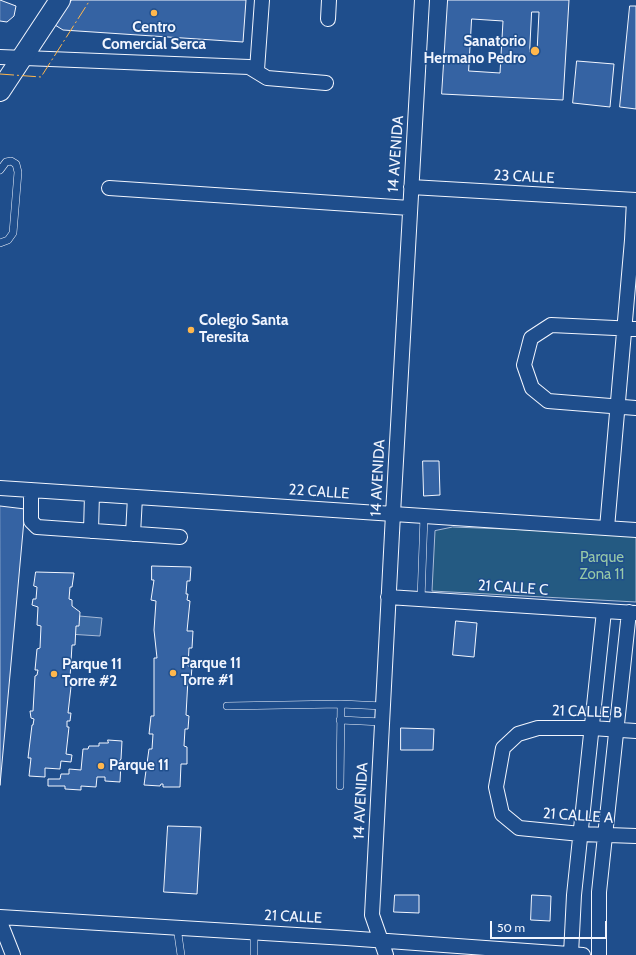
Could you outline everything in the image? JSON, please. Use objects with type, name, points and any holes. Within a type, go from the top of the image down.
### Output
[{"type":"main road","points":[[0,91],[60,0]]},
{"type":"street","points":[[257,70],[262,0]]},
{"type":"street","points":[[328,19],[329,0]]},
{"type":"street","name":"14 AVENIDA","points":[[386,955],[372,915],[388,597],[422,0]]},
{"type":"street","points":[[0,57],[249,67],[257,70],[267,78],[326,82]]},
{"type":"street","name":"23 CALLE","points":[[411,187],[635,200]]},
{"type":"street","points":[[109,188],[410,208]]},
{"type":"street","points":[[607,528],[618,407],[630,329],[632,240],[635,200]]},
{"type":"street","points":[[630,329],[551,325],[531,338],[524,365],[532,388],[548,401],[636,408]]},
{"type":"street","name":"22 CALLE","points":[[0,488],[607,528],[636,526]]},
{"type":"street","points":[[31,490],[31,518],[37,528],[180,537]]},
{"type":"street","points":[[91,531],[92,494]]},
{"type":"street","points":[[133,534],[135,497]]},
{"type":"street","name":"21 CALLE C","points":[[388,597],[633,612]]},
{"type":"street","points":[[577,955],[574,895],[604,611]]},
{"type":"street","points":[[600,955],[599,892],[616,729],[633,612]]},
{"type":"street","name":"21 CALLE B","points":[[518,828],[502,814],[496,787],[503,748],[518,734],[538,728],[592,728],[636,731]]},
{"type":"street","name":"21 CALLE A","points":[[518,828],[581,834],[636,836]]},
{"type":"street","name":"21 CALLE","points":[[0,917],[254,932],[577,955]]},
{"type":"street","points":[[0,922],[14,955]]},
{"type":"lane","points":[[0,170],[6,162],[11,161],[16,164],[18,172],[13,233],[8,240],[0,243]]},
{"type":"lane","points":[[420,599],[424,516]]},
{"type":"lane","points":[[227,706],[341,704],[383,706]]},
{"type":"lane","points":[[340,786],[341,704]]},
{"type":"lane","points":[[340,720],[382,722]]},
{"type":"lane","points":[[177,927],[181,955]]},
{"type":"lane","points":[[254,932],[254,955]]},
{"type":"green space","name":"Parque Zona 11","points":[[453,527],[636,534],[636,602],[432,591],[435,531]]},
{"type":"shaded area","points":[[68,615],[102,618],[100,636],[68,634]]},
{"type":"building","points":[[0,0],[16,6],[14,16],[7,22],[0,21]]},
{"type":"building","name":"Centro Comercial Serca","points":[[72,0],[246,0],[243,42],[63,30],[55,25]]},
{"type":"building","points":[[448,0],[569,0],[563,100],[442,94]],"holes":[[[532,12],[539,12],[537,52],[530,52]],[[472,19],[503,21],[500,73],[469,71]]]},
{"type":"building","points":[[630,6],[636,6],[636,109],[620,107]]},
{"type":"building","points":[[577,61],[614,64],[610,107],[573,103]]},
{"type":"building","points":[[423,461],[439,461],[440,495],[424,496]]},
{"type":"building","points":[[0,506],[25,509],[0,785]]},
{"type":"building","name":"Parque 11 Torre #1","points":[[152,566],[191,567],[190,581],[187,581],[186,594],[188,594],[187,600],[190,601],[187,631],[193,631],[192,648],[189,648],[188,666],[192,667],[191,679],[188,679],[186,715],[189,716],[188,729],[185,729],[184,746],[187,747],[187,764],[181,764],[180,787],[163,787],[163,784],[160,786],[144,785],[149,749],[152,749],[153,734],[149,734],[151,716],[154,716],[154,658],[157,658],[154,630],[156,601],[151,600],[154,580],[152,580]]},
{"type":"building","name":"Parque 11 Torre #2","points":[[36,572],[74,573],[72,587],[70,587],[69,599],[72,600],[72,606],[80,612],[79,626],[76,626],[75,645],[72,645],[70,678],[72,678],[68,713],[71,713],[70,721],[67,721],[67,727],[69,727],[66,754],[72,755],[71,762],[61,761],[60,769],[45,768],[45,777],[29,776],[31,758],[28,758],[34,719],[31,718],[30,711],[33,711],[35,676],[37,675],[38,670],[35,670],[37,649],[40,648],[41,626],[37,625],[38,607],[32,605],[33,599],[36,599],[37,587],[34,586]]},
{"type":"building","points":[[456,621],[477,623],[474,657],[453,655]]},
{"type":"building","points":[[401,728],[434,729],[433,750],[401,750]]},
{"type":"building","name":"Parque 11","points":[[108,740],[122,741],[121,759],[119,762],[121,762],[120,782],[105,781],[105,777],[97,777],[96,787],[81,786],[81,790],[65,789],[65,786],[48,786],[48,779],[60,779],[61,774],[69,774],[69,769],[81,770],[83,749],[88,749],[89,746],[99,746],[99,743],[108,743]]},
{"type":"building","points":[[168,826],[201,827],[197,894],[164,892]]},
{"type":"building","points":[[395,895],[419,895],[419,913],[394,912]]},
{"type":"building","points":[[532,895],[551,896],[550,921],[531,920]]},
{"type":"power","points":[[0,74],[41,77],[90,0]]},
{"type":"place","name":"Centro Comercial Serca","points":[[154,13]]},
{"type":"place","name":"Sanatorio Hermano Pedro","points":[[535,51]]},
{"type":"place","name":"Colegio Santa Teresita","points":[[191,330]]},
{"type":"place","name":"Parque 11 Torre #1","points":[[173,673]]},
{"type":"place","name":"Parque 11 Torre #2","points":[[54,674]]},
{"type":"place","name":"Parque 11","points":[[101,766]]}]
